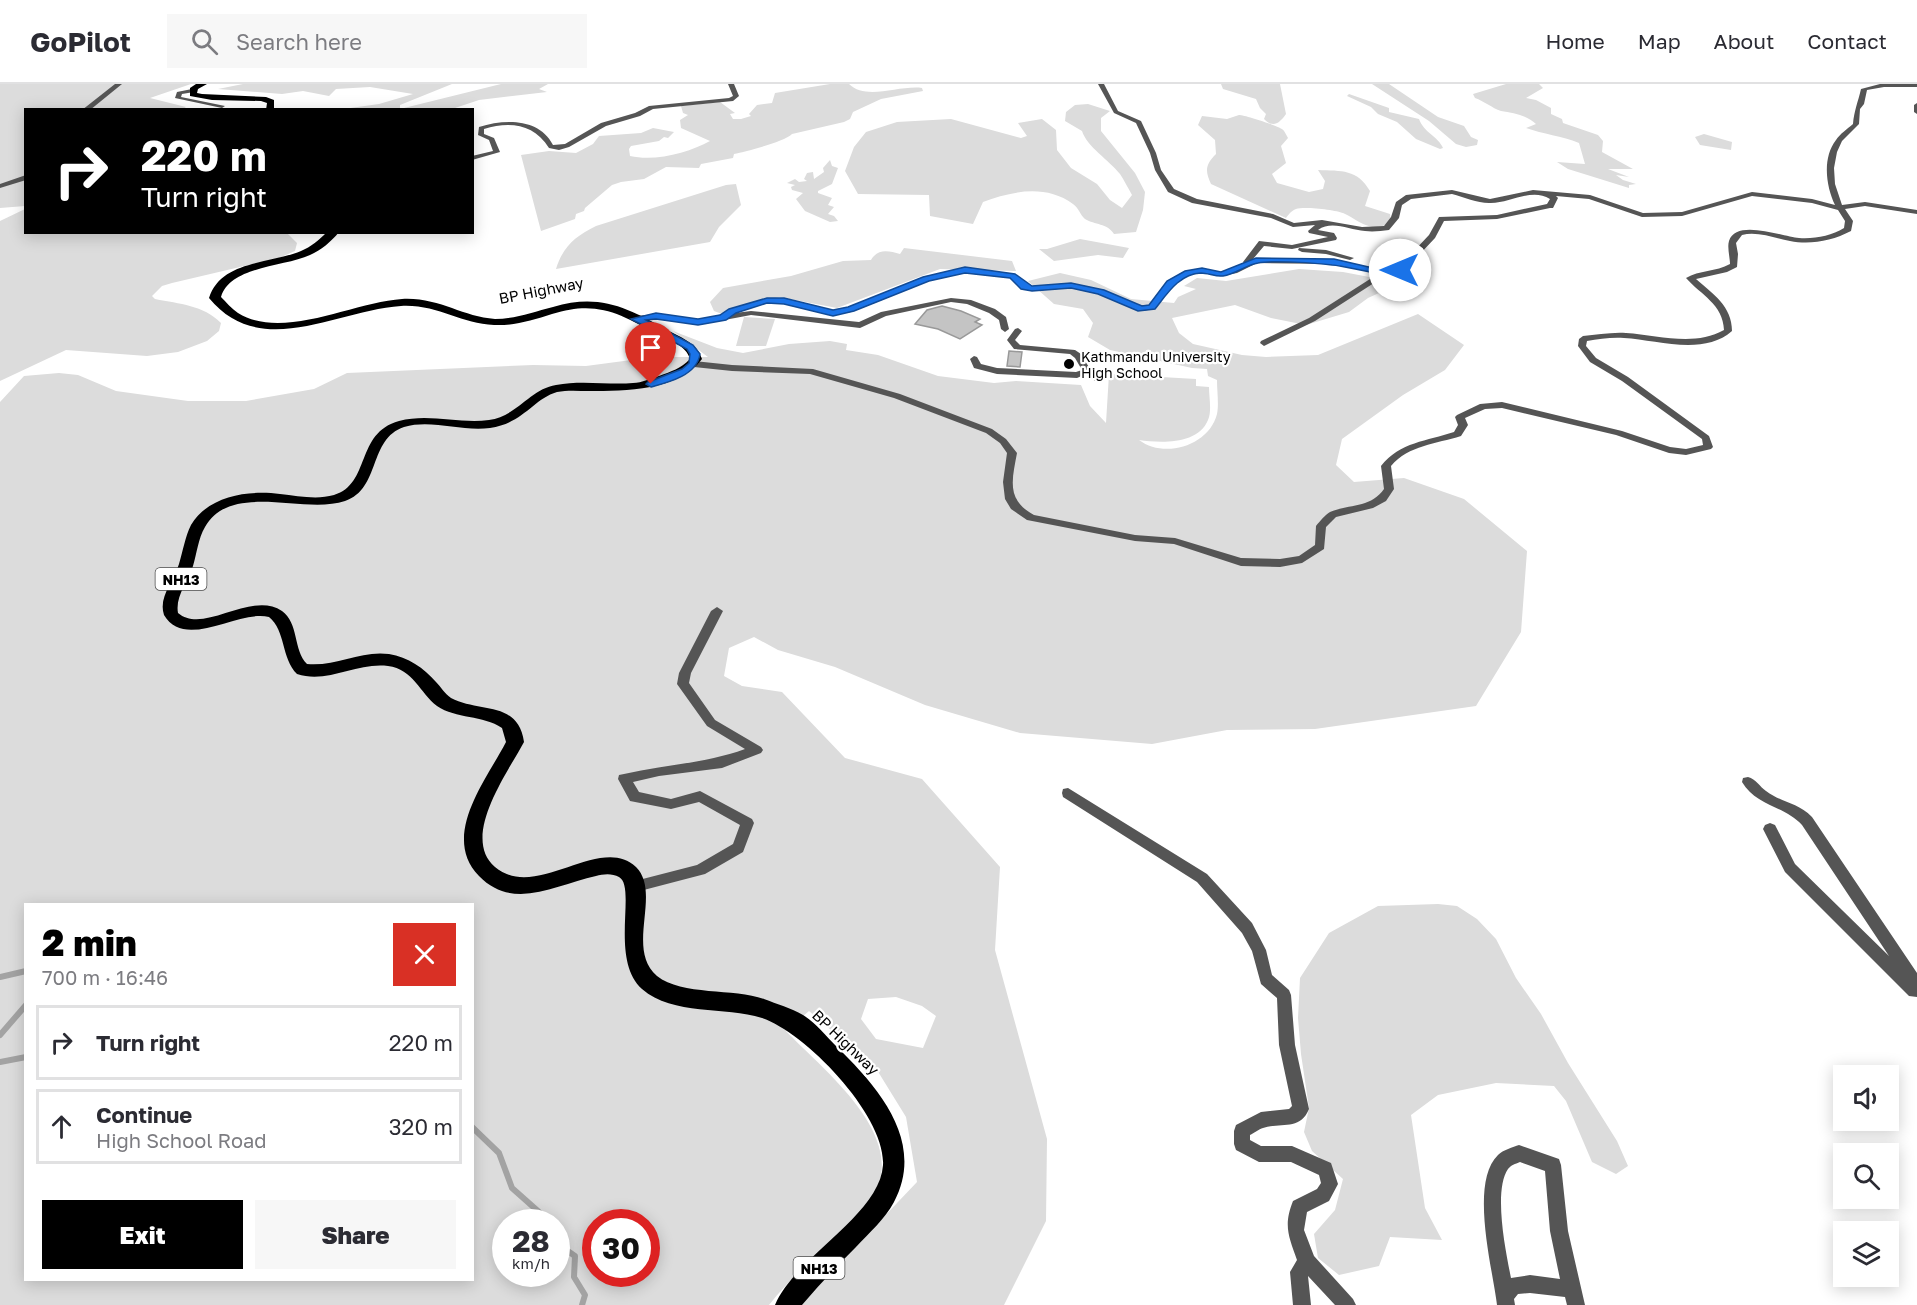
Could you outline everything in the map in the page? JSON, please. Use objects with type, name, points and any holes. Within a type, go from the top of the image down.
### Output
[{"type":"highway","points":[[203,84],[192,91],[195,95],[268,100],[270,108]]},
{"type":"highway","name":"BP Highway","points":[[332,234],[316,248],[304,254],[230,276],[218,287],[215,298],[221,306],[238,317],[271,326],[313,323],[363,309],[397,303],[431,304],[476,320],[508,322],[577,304],[609,304],[690,347],[695,354],[694,364]]},
{"type":"highway","name":"NH13","points":[[636,886],[633,876],[624,869],[608,865],[532,886],[518,887],[487,873],[477,860],[474,838],[477,817],[515,742],[516,735],[512,726],[502,718],[446,703],[410,666],[399,663],[374,660],[318,671],[303,669],[293,660],[291,640],[284,622],[273,612],[250,612],[189,625],[179,623],[173,618],[170,605],[183,575],[196,531],[204,518],[217,508],[238,499],[262,496],[323,502],[344,497],[360,485],[375,442],[386,431],[400,424],[414,421],[491,424],[517,417],[548,391],[557,388],[637,387],[674,376],[694,364]]},
{"type":"highway","name":"BP Highway","points":[[636,886],[635,955],[642,976],[658,988],[673,994],[734,1001],[759,1007],[799,1026],[854,1078],[871,1098],[883,1119],[894,1162],[890,1184],[880,1206],[802,1285],[787,1305]]},
{"type":"street","points":[[88,108],[119,84]]},
{"type":"street","points":[[474,158],[497,152],[492,139],[481,135],[481,128],[494,123],[519,123],[534,129],[550,142],[551,147],[558,148],[573,144],[580,137],[608,122],[646,112],[651,106],[731,100],[736,96],[732,84]]},
{"type":"street","points":[[1101,84],[1116,112],[1139,122],[1154,153],[1158,170],[1171,190],[1195,201],[1273,216],[1293,225],[1318,221],[1361,229],[1386,228],[1395,218],[1399,204],[1408,197],[1452,192],[1490,201],[1523,193],[1590,197],[1642,215],[1682,214],[1752,194],[1812,201],[1838,207],[1865,204],[1917,212]]},
{"type":"street","points":[[694,364],[810,371],[897,396],[989,431],[1003,441],[1012,453],[1007,481],[1009,498],[1019,513],[1031,518],[1135,538],[1175,541],[1241,562],[1281,563],[1302,559],[1320,548],[1321,526],[1332,515],[1369,506],[1382,500],[1389,489],[1386,466],[1393,456],[1410,446],[1446,439],[1458,434],[1462,425],[1460,417],[1484,406],[1502,405],[1619,433],[1669,450],[1686,452],[1708,447],[1706,438],[1676,415],[1593,360],[1582,346],[1583,339],[1630,335],[1661,340],[1719,338],[1728,331],[1727,316],[1713,298],[1690,278],[1704,273],[1730,269],[1734,265],[1731,245],[1734,237],[1740,234],[1760,232],[1801,240],[1838,235],[1848,229],[1849,221],[1838,207],[1838,199],[1832,193],[1830,183],[1835,146],[1856,124],[1857,109],[1861,104],[1864,89],[1884,85],[1917,85]]},
{"type":"street","points":[[192,91],[179,93],[178,98],[222,106]]},
{"type":"street","points":[[1917,105],[1917,112]]},
{"type":"street","points":[[0,186],[24,178]]},
{"type":"street","points":[[723,318],[733,311],[767,301],[784,301],[833,313],[851,309],[926,279],[965,270],[1012,276],[1024,287],[1032,289],[1071,285],[1100,292],[1133,307],[1147,309],[1157,303],[1170,283],[1188,273],[1202,270],[1221,274],[1256,261],[1334,262],[1387,272],[1400,270],[1432,236],[1442,219],[1497,217],[1550,206],[1554,198],[1546,193]]},
{"type":"street","points":[[1292,247],[1333,238],[1331,235],[1312,231],[1319,226],[1331,223]]},
{"type":"street","points":[[1239,269],[1253,257],[1262,243],[1342,255],[1387,272]]},
{"type":"street","points":[[1264,343],[1285,335],[1387,272]]},
{"type":"street","points":[[636,319],[656,316],[698,322],[751,313],[834,324],[860,325],[884,314],[942,301],[960,300],[992,311],[1003,319],[1005,329]]},
{"type":"street","points":[[1018,331],[1011,340],[1017,347],[1072,352],[1078,356],[1087,371],[1098,379]]},
{"type":"street","points":[[974,359],[977,366],[997,371],[1077,375],[1087,371]]},
{"type":"street","points":[[636,886],[700,870],[738,848],[747,823],[700,796],[671,804],[634,797],[624,778],[722,763],[757,750],[711,723],[683,684],[685,673],[717,611]]},
{"type":"street","points":[[1748,782],[1768,800],[1799,812],[1807,821],[1917,986]]},
{"type":"street","points":[[1068,793],[1202,878],[1247,928],[1259,950],[1266,980],[1284,995],[1287,1045],[1300,1109],[1293,1118],[1262,1120],[1242,1131],[1242,1144],[1259,1154],[1292,1154],[1325,1169],[1330,1184],[1323,1194],[1299,1206],[1295,1230],[1307,1262],[1347,1305]]},
{"type":"street","points":[[1770,830],[1790,868],[1917,994]]},
{"type":"street","points":[[1519,1153],[1553,1165],[1559,1230],[1574,1297],[1530,1284],[1514,1285],[1506,1301],[1492,1229],[1496,1181],[1503,1162],[1519,1153]]},
{"type":"street","points":[[1302,1305],[1299,1272],[1307,1262]]},
{"type":"shaded area","points":[[0,84],[191,84],[150,98],[186,107],[184,108],[24,108],[24,206],[0,208]]},
{"type":"shaded area","points":[[243,84],[452,84],[400,105],[400,108],[350,108],[379,104],[413,94],[370,87],[336,89],[329,96],[303,91],[282,94],[218,89]]},
{"type":"shaded area","points":[[501,84],[548,84],[539,89],[547,92],[479,100],[455,108],[404,108]]},
{"type":"shaded area","points":[[830,84],[849,84],[856,89],[874,92],[913,88],[922,88],[923,91],[881,99],[853,112],[850,119],[844,122],[792,134],[774,143],[734,154],[733,158],[701,164],[699,168],[666,167],[644,179],[612,185],[584,211],[576,214],[575,219],[541,231],[521,155],[549,151],[576,153],[593,144],[599,136],[641,133],[653,128],[674,132],[668,138],[664,137],[659,141],[631,146],[630,156],[651,158],[672,155],[710,141],[681,128],[680,120],[688,115],[683,113],[681,106],[720,102],[735,113],[730,114],[733,119],[741,119],[751,116],[749,114],[757,105],[772,103],[775,93]]},
{"type":"shaded area","points":[[1221,84],[1280,84],[1286,114],[1278,122],[1270,123],[1264,119],[1266,114],[1256,99],[1223,89]]},
{"type":"shaded area","points":[[1372,84],[1389,84],[1438,117],[1464,126],[1471,137],[1478,140],[1477,145],[1466,147],[1456,144],[1429,121]]},
{"type":"shaded area","points":[[1506,84],[1539,84],[1543,88],[1526,98],[1536,100],[1551,108],[1551,114],[1562,119],[1563,123],[1598,135],[1603,141],[1602,152],[1633,169],[1608,169],[1629,177],[1616,175],[1636,184],[1629,185],[1629,188],[1568,169],[1557,162],[1585,164],[1579,143],[1526,128],[1536,124],[1524,116],[1498,110],[1475,98],[1473,94]]},
{"type":"shaded area","points":[[1349,94],[1389,108],[1389,112],[1419,119],[1424,128],[1438,140],[1443,148],[1440,149],[1416,139],[1397,122],[1347,96]]},
{"type":"shaded area","points":[[1088,104],[1110,111],[1101,118],[1101,131],[1135,173],[1145,192],[1143,210],[1136,232],[1114,234],[1104,226],[1085,219],[1075,206],[1063,198],[1029,191],[983,202],[973,224],[930,216],[929,195],[858,194],[845,171],[854,147],[866,132],[897,122],[951,119],[1021,138],[1027,136],[1018,123],[1042,119],[1056,130],[1057,150],[1071,168],[1097,184],[1110,200],[1122,208],[1132,195],[1120,174],[1088,142],[1082,131],[1065,121],[1066,112],[1075,105]]},
{"type":"shaded area","points":[[1239,115],[1282,129],[1288,138],[1281,146],[1286,163],[1272,174],[1277,183],[1309,192],[1323,189],[1325,181],[1318,170],[1354,175],[1370,191],[1365,206],[1390,214],[1391,222],[1384,226],[1371,227],[1343,213],[1313,208],[1296,209],[1286,218],[1211,184],[1207,168],[1216,154],[1215,140],[1198,125],[1202,116],[1227,119]]},
{"type":"shaded area","points":[[1704,134],[1732,142],[1731,150],[1700,145],[1695,137]]},
{"type":"shaded area","points":[[830,160],[832,166],[838,168],[832,184],[818,193],[832,198],[828,205],[834,207],[828,214],[834,216],[838,221],[830,222],[805,211],[796,199],[803,193],[792,190],[791,187],[795,185],[787,183],[795,179],[799,182],[807,181],[804,179],[807,173],[813,172],[814,179],[824,172],[823,168]]},
{"type":"shaded area","points":[[736,184],[741,205],[719,227],[710,242],[556,269],[566,248],[582,234],[596,226],[726,185]]},
{"type":"shaded area","points":[[24,209],[24,234],[288,234],[297,243],[295,251],[279,258],[172,283],[162,286],[152,296],[155,299],[199,309],[214,317],[221,323],[219,331],[207,341],[178,352],[147,356],[66,350],[0,381],[0,221]]},
{"type":"shaded area","points":[[1080,239],[1129,248],[1123,258],[1098,255],[1054,261],[1039,249],[1047,249]]},
{"type":"shaded area","points":[[904,248],[1012,261],[1016,271],[940,269],[837,308],[779,297],[740,306],[722,314],[714,311],[710,302],[723,288],[791,276],[843,261],[871,260],[880,252],[900,254]]},
{"type":"shaded area","points":[[1299,269],[1343,272],[1401,283],[1368,298],[1349,312],[1306,325],[1271,318],[1235,305],[1172,318],[1179,333],[1193,344],[1242,355],[1266,357],[1318,355],[1418,314],[1464,345],[1445,370],[1403,395],[1342,439],[1336,465],[1354,482],[1404,478],[1464,499],[1527,551],[1521,632],[1476,706],[1315,729],[1227,730],[1152,744],[1020,733],[925,705],[835,667],[778,650],[754,637],[729,648],[724,676],[742,686],[782,692],[845,758],[922,779],[1000,867],[995,950],[1047,1139],[1046,1221],[1004,1305],[800,1305],[917,1182],[906,1117],[877,1070],[809,1011],[786,1031],[823,1067],[861,1111],[875,1135],[881,1159],[879,1183],[865,1207],[769,1305],[0,1305],[0,402],[24,376],[59,373],[78,375],[116,391],[188,401],[246,401],[314,389],[347,373],[533,365],[586,366],[654,357],[708,357],[673,331],[717,348],[743,353],[789,344],[830,341],[847,344],[846,350],[878,355],[938,376],[994,383],[1016,381],[1081,385],[1090,406],[1106,423],[1109,374],[1196,379],[1196,386],[1209,387],[1210,412],[1203,428],[1196,434],[1178,440],[1157,442],[1139,440],[1149,446],[1173,449],[1195,441],[1212,425],[1218,410],[1217,380],[1208,376],[1207,369],[1192,368],[1110,350],[1088,337],[1093,323],[1083,309],[1054,304],[1028,281],[1060,273],[1091,280],[1131,299],[1174,303],[1178,297],[1196,289],[1184,286],[1197,278],[1226,281]],"holes":[[[896,997],[922,1006],[936,1016],[923,1048],[876,1039],[861,1019],[868,999]]]},
{"type":"shaded area","points":[[744,317],[775,319],[766,346],[736,346]]},
{"type":"shaded area","points":[[1438,904],[1457,906],[1477,919],[1496,939],[1516,978],[1541,1014],[1568,1063],[1617,1141],[1628,1166],[1616,1174],[1592,1162],[1566,1101],[1554,1086],[1496,1083],[1438,1095],[1411,1115],[1425,1208],[1442,1240],[1390,1237],[1379,1266],[1339,1275],[1318,1258],[1314,1234],[1335,1210],[1343,1179],[1312,1151],[1304,1132],[1309,1108],[1298,1018],[1300,978],[1329,933],[1378,906]]},
{"type":"building","points":[[942,306],[980,319],[975,322],[982,325],[960,339],[938,329],[915,324],[927,310]]},
{"type":"building","points":[[1009,351],[1022,352],[1020,367],[1007,366]]},
{"type":"waterway","points":[[0,977],[24,971]]},
{"type":"waterway","points":[[0,1035],[24,1007]]},
{"type":"waterway","points":[[0,1062],[24,1057]]},
{"type":"waterway","points":[[474,1129],[499,1153],[512,1188],[536,1209]]},
{"type":"waterway","points":[[570,1253],[575,1256],[574,1277],[585,1295],[582,1305]]},
{"type":"place","name":"Kathmandu University High School","points":[[1069,364]]},
{"type":"route","points":[[651,384],[685,371],[694,364],[695,354],[690,347],[636,319],[656,316],[698,322],[723,318],[733,311],[767,301],[784,301],[833,313],[851,309],[926,279],[965,270],[1012,276],[1024,287],[1032,289],[1071,285],[1100,292],[1133,307],[1147,309],[1157,303],[1170,283],[1181,276],[1202,270],[1221,274],[1256,261],[1334,262],[1387,272],[1400,270]]}]
